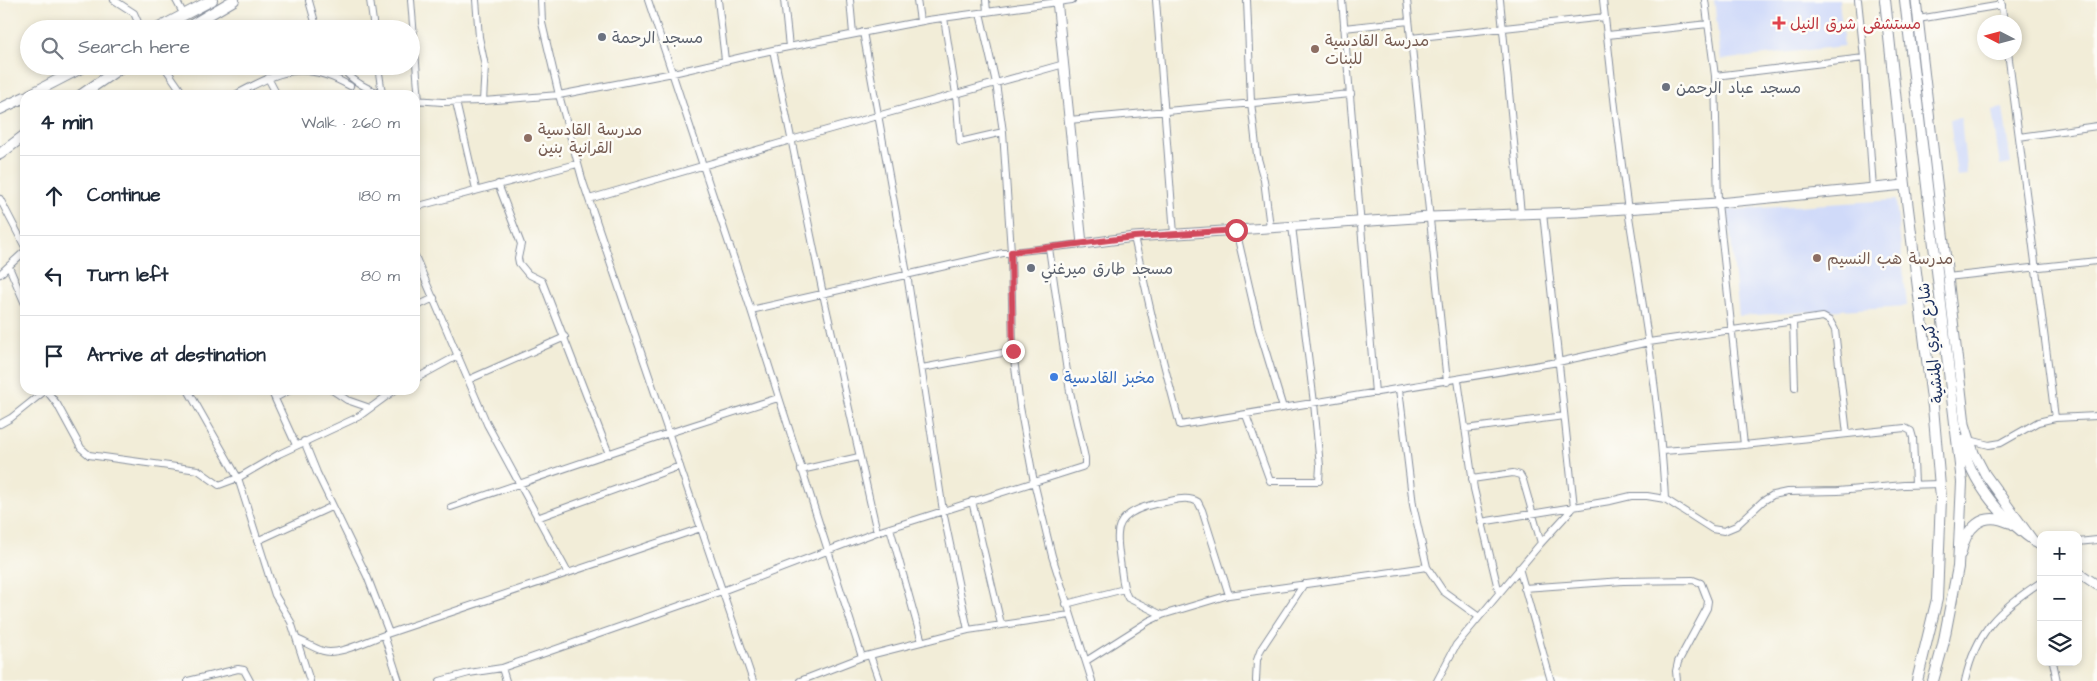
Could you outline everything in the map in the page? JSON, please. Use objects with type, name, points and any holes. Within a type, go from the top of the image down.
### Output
[{"type":"main road","points":[[174,20],[212,0]]},
{"type":"main road","points":[[200,20],[234,0]]},
{"type":"main road","name":"شارع كبري المنشية","points":[[1885,0],[1905,185],[1933,407],[1940,484],[1937,599],[1917,681]]},
{"type":"main road","name":"شارع كبري المنشية","points":[[1904,0],[1962,482],[1958,567],[1943,645],[1933,681]]},
{"type":"main road","points":[[38,90],[67,75]]},
{"type":"main road","points":[[88,90],[110,75]]},
{"type":"main road","points":[[0,109],[20,99]]},
{"type":"main road","points":[[0,154],[20,139]]},
{"type":"street","points":[[115,0],[134,13],[137,20]]},
{"type":"street","points":[[176,0],[184,15]]},
{"type":"street","points":[[309,0],[315,20]]},
{"type":"street","points":[[370,0],[373,20]]},
{"type":"street","points":[[411,0],[412,20]]},
{"type":"street","points":[[476,0],[480,43],[485,66],[483,101]]},
{"type":"street","points":[[543,0],[542,23],[559,95],[589,200],[753,681]]},
{"type":"street","points":[[648,0],[751,310],[862,657]]},
{"type":"street","points":[[718,0],[725,60]]},
{"type":"street","points":[[784,0],[789,47]]},
{"type":"street","points":[[850,0],[853,34]]},
{"type":"street","points":[[918,0],[920,22]]},
{"type":"street","points":[[986,0],[984,13],[1004,132],[1011,252],[1013,351],[1020,407],[1034,482],[1052,556],[1092,681]]},
{"type":"street","points":[[420,100],[483,101],[559,95],[863,32],[944,18],[1072,0]]},
{"type":"street","points":[[1156,0],[1174,234]]},
{"type":"street","points":[[1247,0],[1251,102],[1257,156],[1264,180],[1270,227]]},
{"type":"street","points":[[1342,0],[1375,393]]},
{"type":"street","points":[[1407,0],[1446,382]]},
{"type":"street","points":[[1500,0],[1521,214]]},
{"type":"street","points":[[1603,0],[1628,208],[1649,342],[1663,451],[1665,500]]},
{"type":"street","points":[[1706,0],[1714,76],[1718,203],[1744,445]]},
{"type":"street","points":[[1858,0],[1873,188]]},
{"type":"street","points":[[1916,0],[1962,404],[1970,440],[1984,474],[2037,542]]},
{"type":"street","points":[[1058,2],[1082,244]]},
{"type":"street","points":[[1918,19],[2001,2],[2003,15]]},
{"type":"street","points":[[1411,38],[1605,17]]},
{"type":"street","points":[[944,18],[956,94],[960,142],[1004,132]]},
{"type":"street","points":[[1344,28],[1409,22]]},
{"type":"street","points":[[1608,35],[1708,24]]},
{"type":"street","points":[[863,32],[907,274],[943,511],[968,630]]},
{"type":"street","points":[[773,50],[823,294],[877,532]]},
{"type":"street","points":[[1714,76],[1864,58]]},
{"type":"street","points":[[2009,60],[2034,268],[2055,418]]},
{"type":"street","points":[[589,200],[703,165],[1064,64]]},
{"type":"street","points":[[170,75],[181,90]]},
{"type":"street","points":[[245,90],[277,75]]},
{"type":"street","points":[[329,75],[350,86]]},
{"type":"street","points":[[346,75],[351,90]]},
{"type":"street","points":[[349,75],[363,86],[374,90]]},
{"type":"street","points":[[380,75],[384,90]]},
{"type":"street","points":[[416,75],[416,90]]},
{"type":"street","points":[[268,78],[274,90]]},
{"type":"street","points":[[1069,120],[1351,94]]},
{"type":"street","points":[[456,102],[476,189]]},
{"type":"street","points":[[2019,137],[2097,126]]},
{"type":"street","points":[[420,206],[476,189],[578,164]]},
{"type":"street","points":[[498,184],[521,244],[518,258],[519,263],[528,274],[542,281],[609,454]]},
{"type":"street","points":[[751,310],[1011,252],[1134,237],[1430,217],[1718,203],[1905,185]]},
{"type":"street","points":[[0,199],[20,237]]},
{"type":"street","points":[[1437,681],[1456,645],[1519,568],[1574,507],[1543,213]]},
{"type":"street","points":[[1246,415],[1270,480],[1317,482],[1320,466],[1314,403],[1292,226]]},
{"type":"street","points":[[1236,230],[1259,329],[1283,408]]},
{"type":"street","points":[[1134,237],[1155,330],[1180,425],[1458,380],[1558,362],[1649,342],[1823,317],[1830,321],[1835,330],[1847,434]]},
{"type":"street","points":[[440,681],[470,673],[502,668],[722,591],[877,532],[1078,468],[1084,464],[1085,461],[1070,392],[1049,248]]},
{"type":"street","points":[[0,274],[9,268],[20,256]]},
{"type":"street","points":[[1947,277],[2097,261]]},
{"type":"street","points":[[420,267],[487,424],[568,573]]},
{"type":"street","points":[[9,268],[20,293]]},
{"type":"street","points":[[420,305],[434,298]]},
{"type":"street","points":[[1793,322],[1795,388]]},
{"type":"street","points":[[468,380],[565,337]]},
{"type":"street","points":[[922,368],[1013,351]]},
{"type":"street","points":[[420,376],[457,356]]},
{"type":"street","points":[[1458,380],[1472,479],[1499,593]]},
{"type":"street","points":[[1400,389],[1413,509],[1427,567],[1444,591],[1479,617]]},
{"type":"street","points":[[0,424],[11,418],[40,395]]},
{"type":"street","points":[[50,395],[57,404],[81,448],[89,455],[198,470],[219,485],[238,478],[304,441],[358,417],[388,395]]},
{"type":"street","points":[[191,395],[238,478],[275,595],[288,616],[310,681]]},
{"type":"street","points":[[274,395],[296,445]]},
{"type":"street","points":[[275,398],[281,395]]},
{"type":"street","points":[[339,395],[346,400],[370,408]]},
{"type":"street","points":[[451,507],[778,398]]},
{"type":"street","points":[[1952,400],[1964,454],[1986,494],[2003,515],[2037,543]]},
{"type":"street","points":[[1466,429],[1564,416]]},
{"type":"street","points":[[1970,440],[1989,445],[2001,442],[2038,422],[2055,418],[2097,416]]},
{"type":"street","points":[[1663,451],[1744,445],[1905,428],[1910,431],[1913,438],[1916,484]]},
{"type":"street","points":[[304,441],[367,576],[387,634],[399,681]]},
{"type":"street","points":[[801,470],[859,457]]},
{"type":"street","points":[[537,518],[680,466]]},
{"type":"street","points":[[1472,479],[1513,473],[1520,475],[1541,543]]},
{"type":"street","points":[[1481,522],[1631,496],[1647,496],[1665,500],[1712,529],[1724,531],[1736,526],[1773,494],[1940,484]]},
{"type":"street","points":[[1162,615],[1132,601],[1128,598],[1124,589],[1118,533],[1123,521],[1137,510],[1148,505],[1186,498],[1195,500],[1201,505],[1229,595]]},
{"type":"street","points":[[972,501],[1001,624]]},
{"type":"street","points":[[257,541],[333,506]]},
{"type":"street","points":[[1958,567],[1962,546],[1976,524],[1986,518],[2000,519],[2014,525]]},
{"type":"street","points":[[297,639],[324,651],[343,650],[701,528]]},
{"type":"street","points":[[890,528],[922,642]]},
{"type":"street","points":[[2082,542],[2097,540]]},
{"type":"street","points":[[1086,661],[1131,631],[1162,615],[1229,595],[1427,567]]},
{"type":"street","points":[[1519,568],[1552,681]]},
{"type":"street","points":[[2082,575],[2097,585]]},
{"type":"street","points":[[1524,588],[1624,581],[1693,580],[1701,584],[1704,587],[1708,601],[1707,608],[1678,662],[1676,671],[1677,681]]},
{"type":"street","points":[[1256,681],[1257,660],[1261,649],[1304,584]]},
{"type":"street","points":[[1966,681],[1976,644],[1988,626],[2020,595],[2037,584]]},
{"type":"street","points":[[1066,604],[1124,589]]},
{"type":"street","points":[[800,681],[862,657],[968,630],[1070,615]]},
{"type":"street","points":[[870,655],[879,681]]},
{"type":"street","points":[[2054,666],[2057,681]]},
{"type":"street","points":[[188,681],[238,668],[244,670],[250,681]]},
{"type":"street","points":[[502,668],[506,681]]},
{"type":"shaded area","name":"مستشفى شرق النيل","points":[[1714,0],[1839,0],[1844,46],[1721,60]]},
{"type":"shaded area","points":[[2003,108],[2011,164],[2000,166],[1992,110]]},
{"type":"shaded area","points":[[1961,118],[1967,176],[1957,177],[1950,119]]},
{"type":"shaded area","name":"مدرسة هب النسيم","points":[[1896,200],[1907,306],[1739,316],[1728,210]]},
{"type":"place","name":"مستشفى شرق النيل","points":[[1779,23]]},
{"type":"place","name":"مسجد الرحمة","points":[[602,37]]},
{"type":"place","name":"مدرسة القادسية للبنات","points":[[1315,49]]},
{"type":"place","name":"مسجد عباد الرحمن","points":[[1666,87]]},
{"type":"place","name":"مدرسة القادسية القرانية بنين","points":[[528,138]]},
{"type":"place","name":"مدرسة هب النسيم","points":[[1817,258]]},
{"type":"place","name":"مسجد طارق ميرغني","points":[[1031,268]]},
{"type":"place","name":"مخبز القادسية","points":[[1054,377]]},
{"type":"route","points":[[1013,351],[1011,252],[1134,237],[1236,230]]}]
